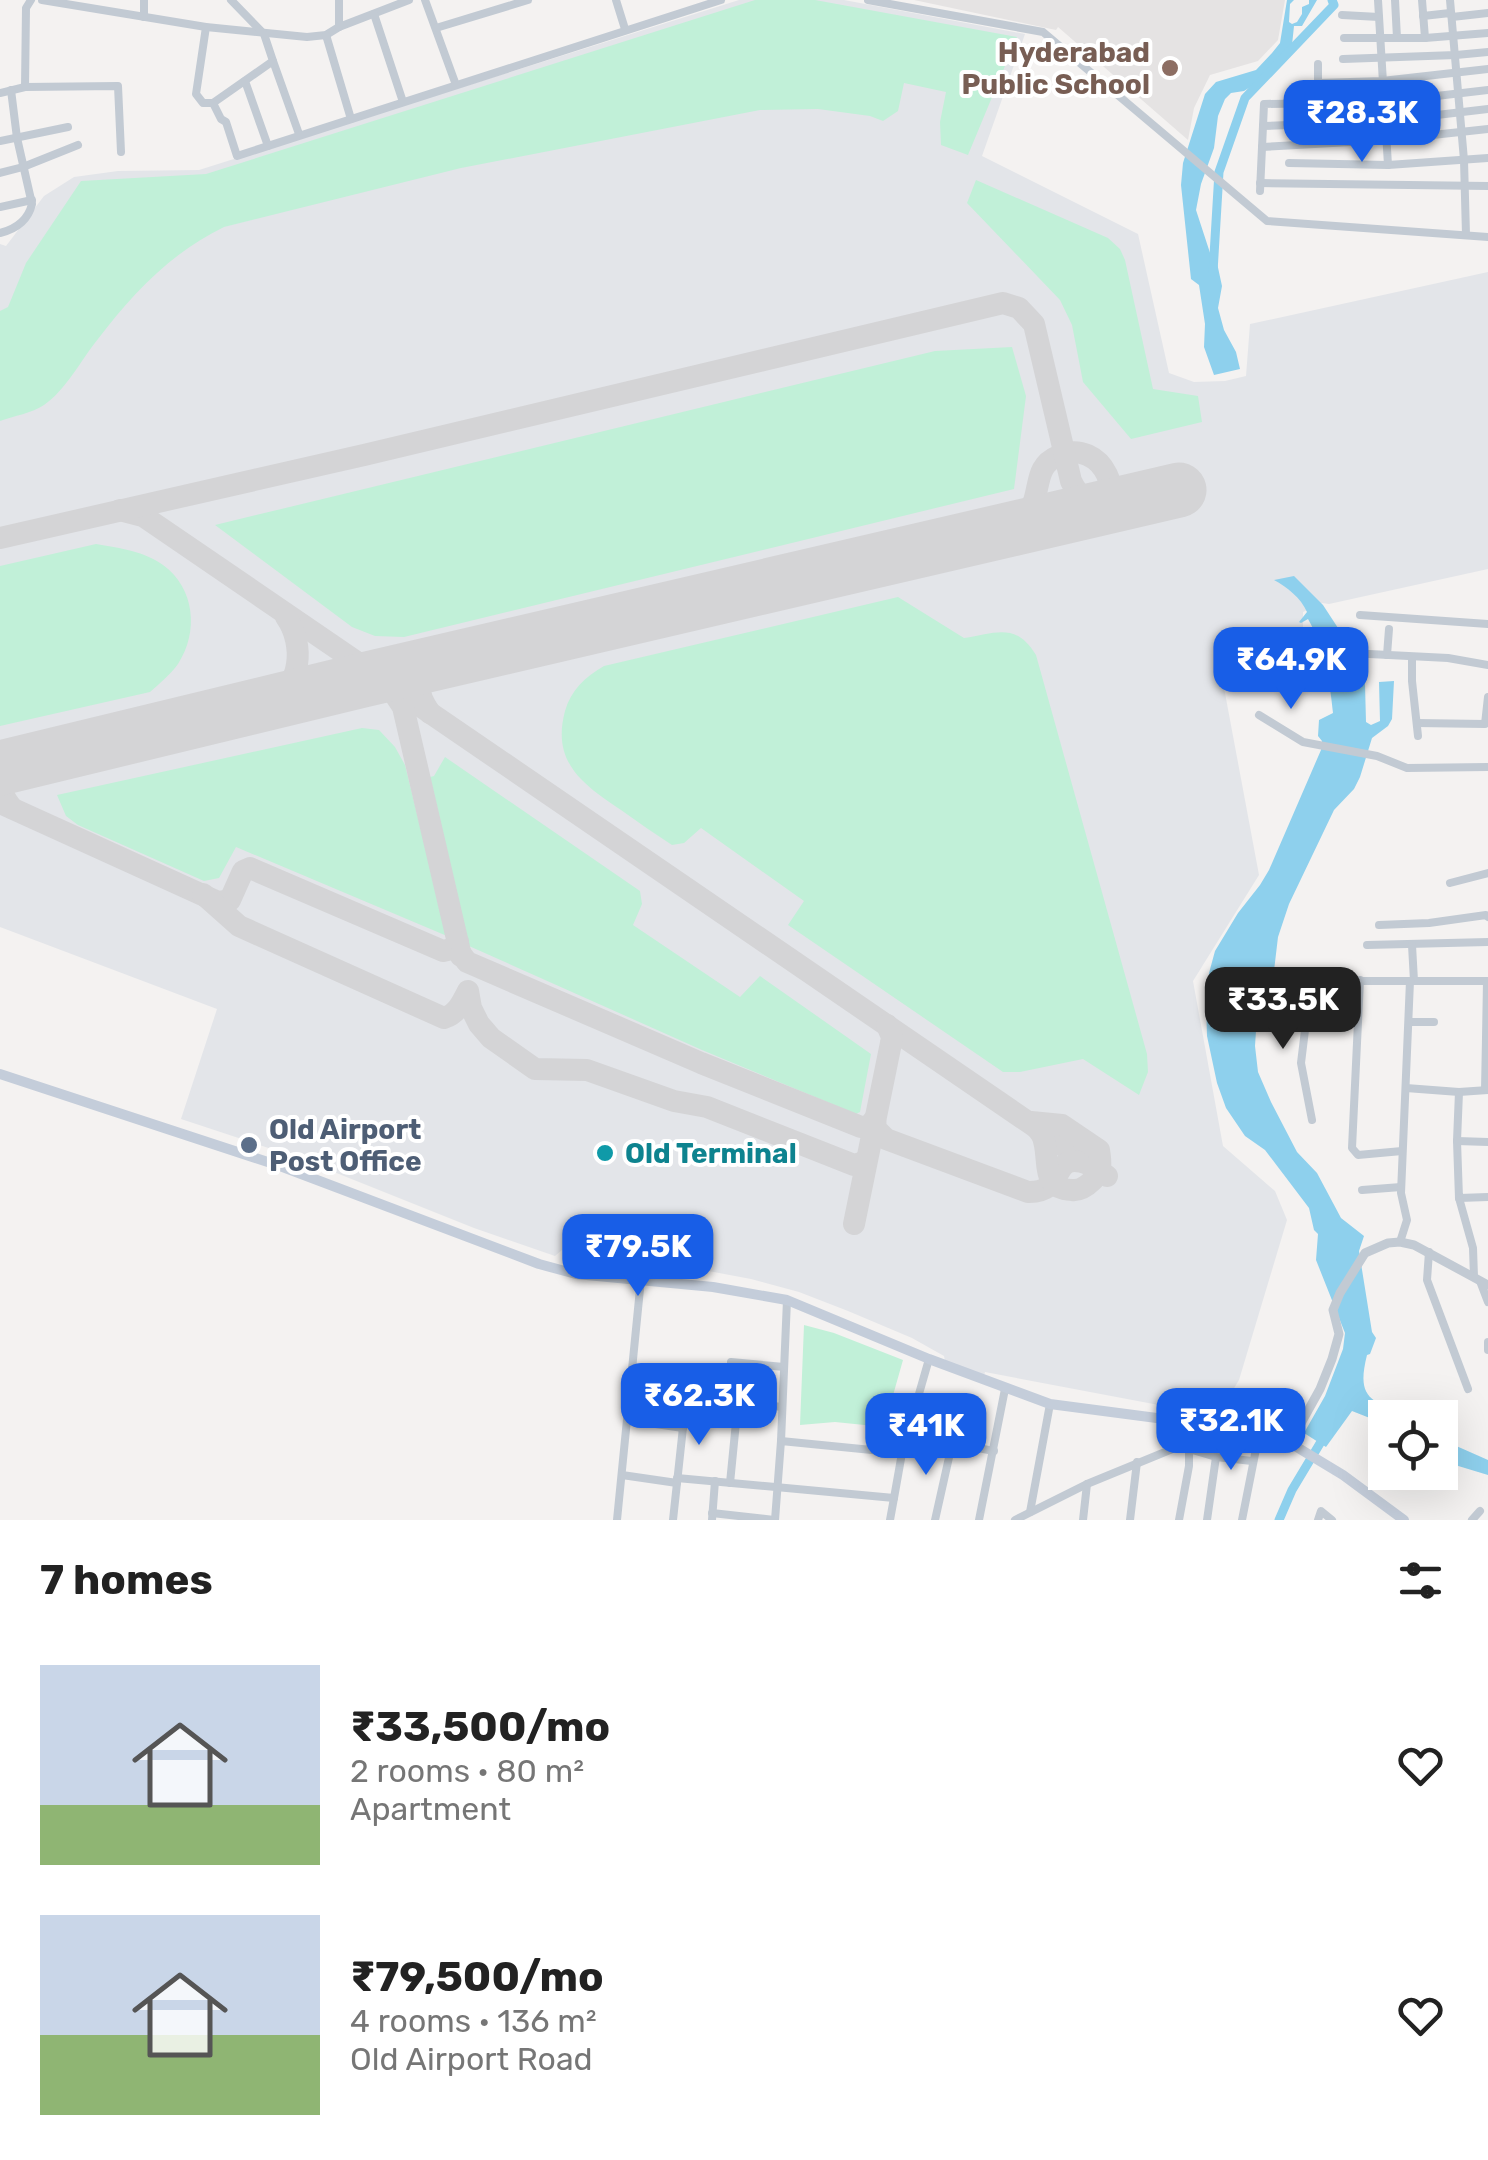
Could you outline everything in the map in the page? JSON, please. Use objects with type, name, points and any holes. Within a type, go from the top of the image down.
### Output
[{"type":"main road","points":[[0,1074],[280,1166],[539,1264],[576,1274],[713,1287],[786,1300],[1006,1390],[1050,1404],[1210,1425],[1294,1445],[1404,1520]]},
{"type":"street","points":[[25,87],[26,8],[31,0]]},
{"type":"street","points":[[42,0],[206,28],[307,37],[326,35],[410,0]]},
{"type":"street","points":[[119,0],[120,13]]},
{"type":"street","points":[[144,0],[144,17]]},
{"type":"street","points":[[231,0],[264,34],[299,134]]},
{"type":"street","points":[[339,0],[339,27]]},
{"type":"street","points":[[425,0],[456,85]]},
{"type":"street","points":[[436,28],[528,0]]},
{"type":"street","points":[[616,0],[625,30]]},
{"type":"street","points":[[213,103],[220,119],[226,122],[237,156],[721,0]]},
{"type":"street","points":[[868,0],[1043,32],[1268,221],[1488,237]]},
{"type":"street","points":[[1378,0],[1388,165]]},
{"type":"street","points":[[1395,0],[1397,38]]},
{"type":"street","points":[[1422,0],[1424,56]]},
{"type":"street","points":[[1450,0],[1458,72],[1466,234]]},
{"type":"street","points":[[1423,16],[1450,13],[1452,17]]},
{"type":"street","points":[[374,14],[404,102]]},
{"type":"street","points":[[1452,17],[1488,14]]},
{"type":"street","points":[[1342,16],[1379,17]]},
{"type":"street","points":[[206,28],[196,94],[204,102],[213,103],[274,61]]},
{"type":"street","points":[[1344,38],[1488,34]]},
{"type":"street","points":[[326,35],[351,119]]},
{"type":"street","points":[[1343,59],[1488,52]]},
{"type":"street","points":[[1317,124],[1318,64]]},
{"type":"street","points":[[1318,83],[1382,81],[1488,69]]},
{"type":"street","points":[[245,81],[268,146]]},
{"type":"street","points":[[0,93],[25,87],[118,86],[120,152]]},
{"type":"street","points":[[0,232],[21,224],[31,210],[32,200],[17,138],[12,90]]},
{"type":"street","points":[[1488,90],[1385,102],[1264,104],[1260,187],[1488,186]]},
{"type":"street","points":[[0,110],[12,108]]},
{"type":"street","points":[[1263,126],[1386,121],[1488,109]]},
{"type":"street","points":[[0,141],[68,127]]},
{"type":"street","points":[[1262,147],[1488,130]]},
{"type":"street","points":[[0,172],[24,168],[78,145]]},
{"type":"street","points":[[1289,164],[1388,165],[1488,158]]},
{"type":"street","points":[[0,206],[32,200]]},
{"type":"street","points":[[1360,614],[1488,624]]},
{"type":"street","points":[[1387,655],[1389,629]]},
{"type":"street","points":[[1369,654],[1448,658],[1488,665]]},
{"type":"street","points":[[1412,656],[1418,736]]},
{"type":"street","points":[[1417,723],[1485,724],[1488,697]]},
{"type":"street","points":[[1260,714],[1303,742],[1376,756],[1407,768],[1488,767]]},
{"type":"street","points":[[1450,883],[1488,872]]},
{"type":"street","points":[[1378,926],[1488,917]]},
{"type":"street","points":[[1367,945],[1488,942]]},
{"type":"street","points":[[1400,1242],[1407,1220],[1402,1151],[1412,945]]},
{"type":"street","points":[[1360,980],[1352,1148],[1358,1155],[1402,1151]]},
{"type":"street","points":[[1312,1120],[1301,1063],[1311,982],[1487,981],[1486,1090],[1406,1088]]},
{"type":"street","points":[[1409,1022],[1434,1022]]},
{"type":"street","points":[[1460,1092],[1460,1198],[1488,1302]]},
{"type":"street","points":[[1457,1140],[1488,1142]]},
{"type":"street","points":[[1362,1190],[1402,1187]]},
{"type":"street","points":[[1460,1198],[1488,1197]]},
{"type":"street","points":[[1294,1445],[1332,1359],[1339,1334],[1333,1310],[1366,1253],[1376,1246],[1414,1244],[1481,1281]]},
{"type":"street","points":[[1473,1248],[1488,1249]]},
{"type":"street","points":[[1429,1252],[1427,1280],[1468,1389]]},
{"type":"street","points":[[617,1520],[641,1279]]},
{"type":"street","points":[[715,1482],[712,1516],[774,1520],[786,1300]]},
{"type":"street","points":[[1488,1342],[1488,1350]]},
{"type":"street","points":[[890,1520],[902,1453],[929,1359]]},
{"type":"street","points":[[732,1362],[784,1367]]},
{"type":"street","points":[[673,1520],[690,1372]]},
{"type":"street","points":[[978,1520],[1006,1390]]},
{"type":"street","points":[[686,1396],[782,1407]]},
{"type":"street","points":[[730,1483],[738,1402]]},
{"type":"street","points":[[1030,1512],[1050,1404]]},
{"type":"street","points":[[628,1420],[683,1428]]},
{"type":"street","points":[[1015,1520],[1137,1462],[1188,1446],[1210,1425]]},
{"type":"street","points":[[1242,1520],[1259,1434]]},
{"type":"street","points":[[908,1435],[994,1451]]},
{"type":"street","points":[[780,1441],[902,1453]]},
{"type":"street","points":[[935,1520],[952,1444]]},
{"type":"street","points":[[1188,1446],[1216,1456],[1252,1461]]},
{"type":"street","points":[[1179,1520],[1189,1466],[1188,1446]]},
{"type":"street","points":[[1207,1520],[1216,1456]]},
{"type":"street","points":[[1130,1520],[1137,1462]]},
{"type":"street","points":[[622,1475],[894,1498]]},
{"type":"street","points":[[1083,1520],[1086,1484]]},
{"type":"street","points":[[1038,1520],[1040,1506]]},
{"type":"street","points":[[1318,1520],[1321,1511],[1332,1520]]},
{"type":"street","points":[[1472,1520],[1480,1511]]},
{"type":"shaded area","points":[[739,0],[844,0],[1025,34],[982,156],[1138,234],[1169,373],[1194,382],[1246,376],[1250,324],[1488,272],[1488,569],[1322,603],[1303,612],[1303,633],[1219,661],[1259,875],[1193,981],[1223,1146],[1275,1191],[1287,1220],[1239,1380],[1217,1416],[985,1372],[984,1376],[945,1361],[944,1356],[912,1338],[848,1311],[751,1279],[703,1270],[615,1264],[562,1250],[555,1256],[299,1158],[181,1119],[217,1009],[0,927],[0,244],[6,246],[44,196],[74,177],[118,171],[199,170]]},
{"type":"shaded area","name":"Hyderabad Public School","points":[[914,0],[1285,0],[1278,40],[1258,61],[1210,75],[1194,108],[1188,140],[1058,27],[1056,30]]},
{"type":"green space","points":[[755,0],[815,0],[1017,37],[968,155],[941,145],[940,122],[946,92],[904,83],[898,111],[883,121],[818,109],[760,110],[461,168],[224,227],[171,261],[140,290],[52,399],[34,410],[0,421],[0,311],[8,307],[26,263],[81,181],[206,174]]},
{"type":"green space","points":[[976,180],[1108,238],[1120,249],[1153,389],[1198,396],[1202,422],[1131,439],[1083,382],[1072,325],[1060,300],[967,203]]},
{"type":"green space","points":[[1012,347],[1026,396],[1014,489],[404,637],[375,636],[352,627],[215,525],[935,351]]},
{"type":"green space","points":[[96,544],[148,556],[174,575],[190,611],[185,652],[175,668],[150,692],[0,726],[0,566]]},
{"type":"green space","points":[[898,597],[964,638],[996,632],[1013,634],[1036,655],[1147,1054],[1148,1072],[1139,1095],[1083,1059],[1003,1072],[788,925],[804,901],[701,828],[684,843],[672,845],[595,791],[567,759],[562,729],[568,703],[580,685],[604,666]]},
{"type":"green space","points":[[362,728],[379,730],[405,765],[447,936],[236,847],[219,878],[204,881],[78,825],[66,816],[57,795]]},
{"type":"green space","points":[[445,757],[640,891],[642,904],[633,925],[740,997],[760,976],[871,1054],[860,1112],[856,1114],[702,1050],[469,946],[430,777]]},
{"type":"green space","points":[[804,1325],[903,1360],[884,1427],[835,1422],[800,1425]]},
{"type":"water","points":[[1287,0],[1294,0],[1290,4],[1292,24],[1309,0],[1317,0],[1302,26],[1294,26],[1292,45],[1252,86],[1225,99],[1201,184],[1196,210],[1212,259],[1217,263],[1222,286],[1218,308],[1240,369],[1214,375],[1204,347],[1199,285],[1191,279],[1181,185],[1183,163],[1205,94],[1216,82],[1256,70],[1272,53],[1280,43]]},
{"type":"water","points":[[1294,576],[1323,605],[1355,654],[1365,684],[1366,722],[1371,725],[1380,721],[1379,682],[1394,681],[1392,719],[1372,738],[1354,789],[1334,810],[1289,904],[1278,937],[1271,996],[1256,1031],[1258,1072],[1297,1152],[1317,1173],[1341,1218],[1364,1236],[1359,1251],[1376,1338],[1367,1355],[1364,1381],[1374,1400],[1368,1400],[1368,1417],[1352,1411],[1326,1447],[1304,1433],[1325,1396],[1345,1333],[1316,1260],[1318,1234],[1309,1208],[1265,1150],[1245,1136],[1226,1108],[1207,1036],[1206,1003],[1215,951],[1269,870],[1321,750],[1319,720],[1333,713],[1318,641],[1308,619],[1299,622],[1307,612],[1293,593],[1274,580]]},
{"type":"water","points":[[1458,1447],[1488,1460],[1488,1475],[1458,1466]]},
{"type":"waterway","points":[[1213,272],[1219,172],[1245,98],[1334,5],[1332,0]]},
{"type":"waterway","points":[[1279,1520],[1325,1435]]},
{"type":"taxiway","points":[[0,538],[1003,303],[1019,308],[1034,324],[1071,481],[1085,500],[1108,507]]},
{"type":"taxiway","points":[[1000,532],[1028,511],[1043,469],[1058,456],[1074,452],[1088,455],[1107,474],[1110,501],[1091,524],[1005,531]]},
{"type":"taxiway","points":[[120,510],[143,516],[367,669],[387,674]]},
{"type":"taxiway","points":[[269,702],[288,687],[297,664],[296,640],[286,617]]},
{"type":"taxiway","points":[[430,713],[421,697],[420,685],[440,662]]},
{"type":"taxiway","points":[[363,680],[382,683],[404,695],[1107,1176]]},
{"type":"taxiway","points":[[391,689],[403,707],[461,956]]},
{"type":"taxiway","points":[[12,766],[1,774],[3,792],[12,808]]},
{"type":"taxiway","points":[[0,803],[218,902],[230,900],[243,871],[250,868],[443,951],[456,948],[458,942]]},
{"type":"taxiway","points":[[203,894],[239,926],[444,1018],[456,1011],[468,991],[471,1008],[491,1038],[535,1069],[587,1070],[674,1101],[707,1107],[854,1165],[867,1158]]},
{"type":"taxiway","points":[[461,954],[467,962],[861,1127],[869,1126],[875,1119],[876,1129],[886,1139],[1028,1192],[1049,1186],[1068,1163],[1088,1164]]},
{"type":"taxiway","points":[[854,1224],[892,1037],[887,1025]]},
{"type":"taxiway","points":[[1031,1122],[1062,1125],[1099,1150],[1100,1166],[1093,1180],[1075,1190],[1055,1185],[1048,1173],[1044,1139],[1036,1127]]},
{"type":"runway","points":[[0,768],[1179,490]]},
{"type":"place","name":"Hyderabad Public School","points":[[1170,68]]},
{"type":"place","name":"Old Airport Post Office","points":[[249,1145]]},
{"type":"place","name":"Old Terminal","points":[[605,1153]]}]
